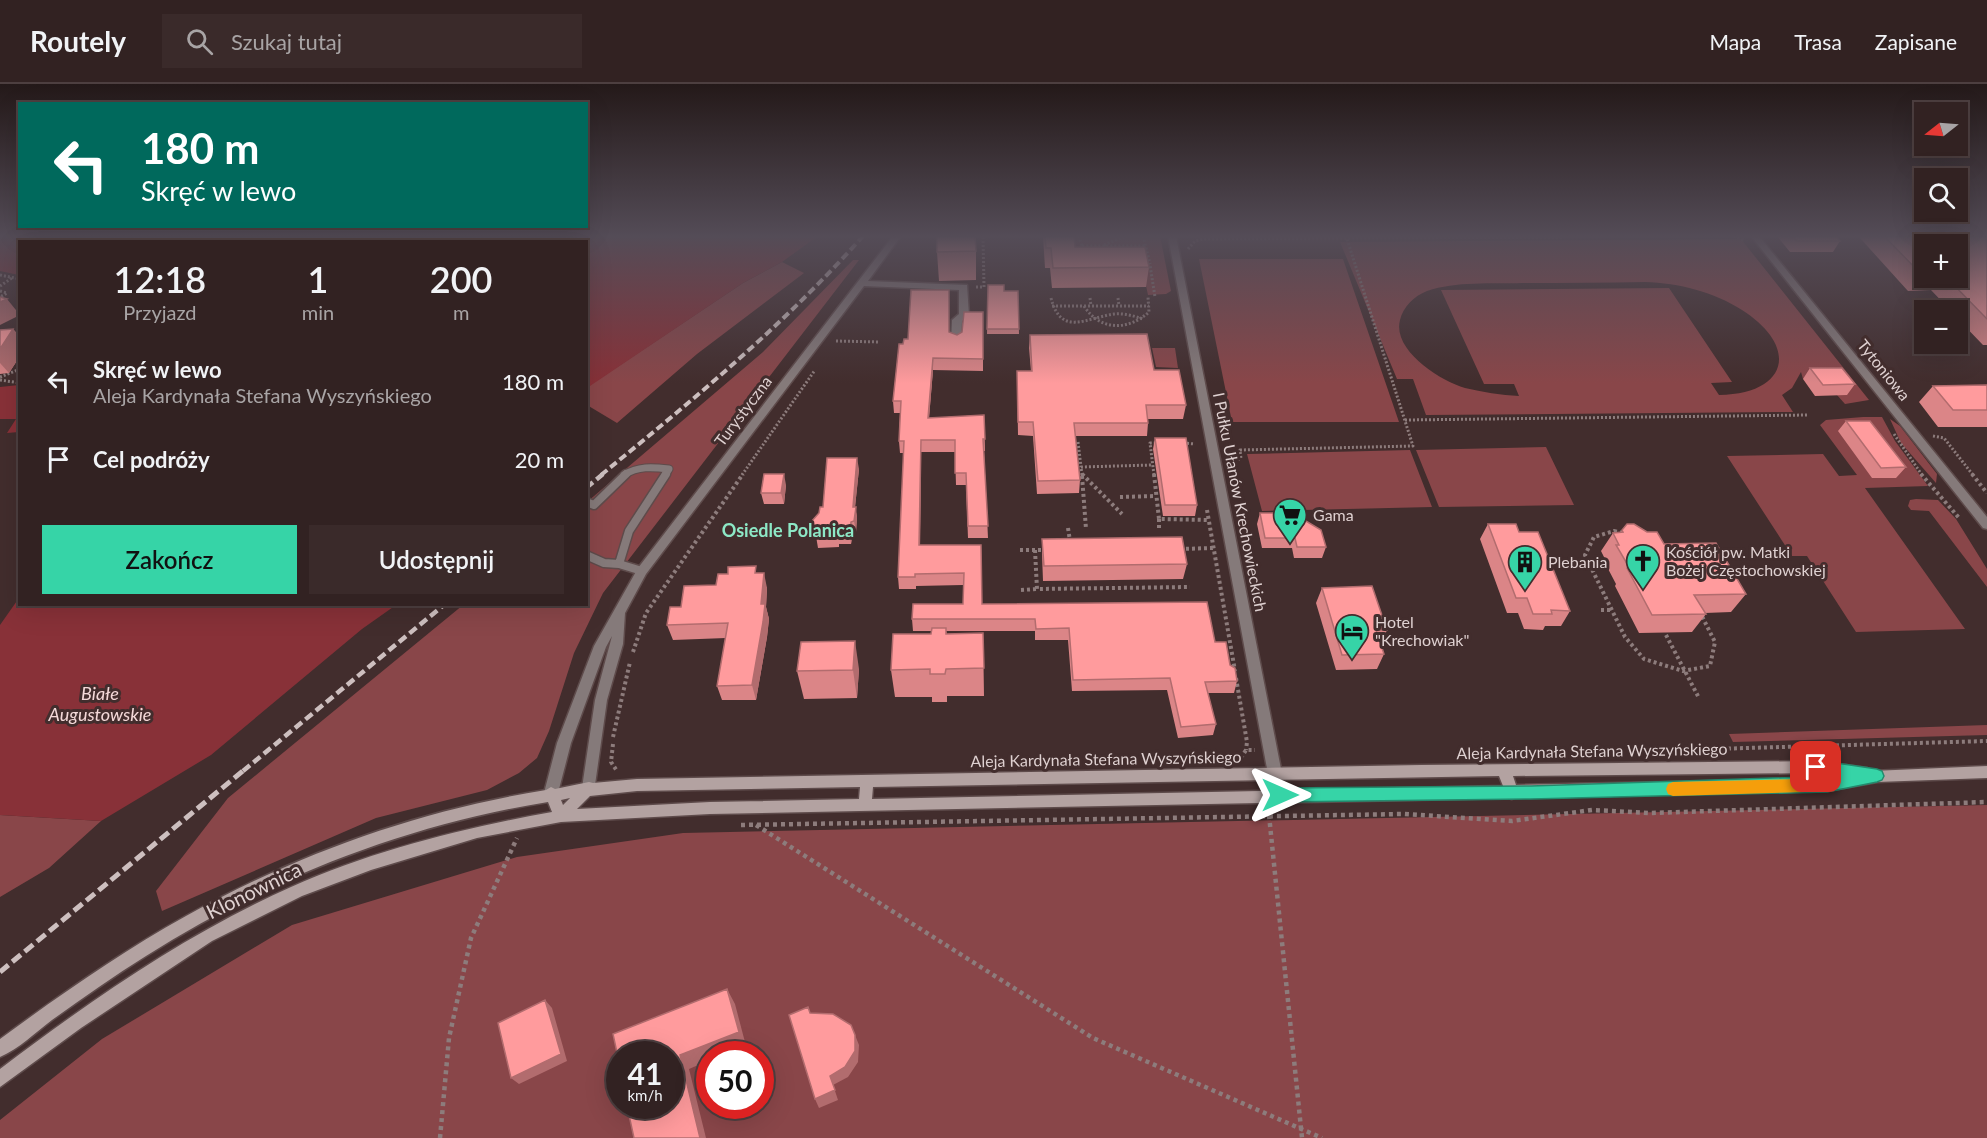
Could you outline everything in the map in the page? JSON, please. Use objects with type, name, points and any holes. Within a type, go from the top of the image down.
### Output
[{"type":"main road","name":"Aleja Kardynała Stefana Wyszyńskiego","points":[[551,793],[637,785],[1504,770],[1816,767],[1877,776]]},
{"type":"main road","points":[[1741,768],[1750,787]]},
{"type":"main road","points":[[1504,770],[1512,793]]},
{"type":"main road","name":"Aleja Kardynała Stefana Wyszyńskiego","points":[[561,816],[632,810],[744,807],[1827,785],[1877,776],[1987,772]]},
{"type":"main road","points":[[1275,774],[1280,795]]},
{"type":"main road","points":[[865,806],[867,781]]},
{"type":"main road","points":[[551,793],[561,816],[589,788]]},
{"type":"main road","name":"Klonownica","points":[[0,1049],[70,996],[192,920],[251,890],[329,856],[412,826],[477,807],[551,793]]},
{"type":"main road","name":"Klonownica","points":[[0,1079],[75,1022],[207,936],[297,891],[416,848],[477,832],[561,816]]},
{"type":"street","name":"Turystyczna","points":[[551,793],[564,743],[600,646],[642,571],[859,285]]},
{"type":"street","points":[[917,285],[964,287],[964,315],[957,320],[956,342]]},
{"type":"street","name":"I Pułku Ułanów Krechowieckich","points":[[1181,285],[1275,774]]},
{"type":"street","name":"Tytoniowa","points":[[1794,285],[1987,525]]},
{"type":"street","name":"Turystyczna","points":[[589,788],[601,700],[616,644],[620,611]]},
{"type":"lane","points":[[590,504],[633,469],[650,466],[669,469],[629,531],[619,564]]},
{"type":"lane","points":[[588,556],[603,563],[619,564],[642,571]]},
{"type":"path","points":[[964,287],[984,287],[984,285]]},
{"type":"path","points":[[1153,285],[1155,297]]},
{"type":"path","points":[[1230,456],[1230,459],[1241,459],[1240,450],[1413,446],[1362,285]]},
{"type":"path","points":[[0,291],[7,293],[0,297]]},
{"type":"path","points":[[1084,306],[1093,319],[1118,327],[1128,326],[1143,319],[1149,312],[1148,297]]},
{"type":"path","points":[[1051,298],[1054,314],[1064,322],[1077,322],[1114,314],[1133,315],[1143,319]]},
{"type":"path","points":[[1090,298],[1091,306]]},
{"type":"path","points":[[1118,298],[1119,306]]},
{"type":"path","points":[[1052,306],[1149,306]]},
{"type":"path","points":[[1112,306],[1114,314]]},
{"type":"path","points":[[829,350],[842,331]]},
{"type":"path","points":[[836,341],[880,342]]},
{"type":"path","points":[[628,771],[618,772],[611,762],[613,740],[631,658],[646,613],[816,368]]},
{"type":"path","points":[[0,379],[18,370]]},
{"type":"path","points":[[0,379],[18,383]]},
{"type":"path","points":[[1405,420],[1808,415]]},
{"type":"path","points":[[1078,442],[1086,529]]},
{"type":"path","points":[[1159,531],[1150,443],[1161,443]]},
{"type":"path","points":[[1173,443],[1195,444]]},
{"type":"path","points":[[1081,467],[1152,465]]},
{"type":"path","points":[[1082,475],[1122,514]]},
{"type":"path","points":[[1120,497],[1156,496]]},
{"type":"path","points":[[1159,519],[1209,520]]},
{"type":"path","points":[[1068,528],[1071,550]]},
{"type":"path","points":[[1614,531],[1649,538],[1675,563],[1715,642],[1710,666],[1683,671],[1644,659],[1625,637],[1585,555],[1594,537],[1614,531]]},
{"type":"path","points":[[1178,549],[1213,548]]},
{"type":"path","points":[[1020,550],[1053,550]]},
{"type":"path","points":[[1035,550],[1037,589]]},
{"type":"path","points":[[1021,590],[1190,587]]},
{"type":"path","points":[[1601,610],[1611,610]]},
{"type":"path","points":[[1666,635],[1683,671],[1700,698]]},
{"type":"path","points":[[732,825],[1170,819],[1269,814],[1404,814],[1512,821],[1592,810],[1650,813],[1987,802]]},
{"type":"path","points":[[744,807],[756,825],[1094,1038],[1322,1138]]},
{"type":"path","points":[[1269,814],[1302,1138]]},
{"type":"path","points":[[507,840],[528,837]]},
{"type":"path","points":[[440,1138],[449,1038],[471,938],[518,838]]},
{"type":"shaded area","points":[[740,285],[788,285],[697,354],[617,423],[588,406],[590,385]]},
{"type":"shaded area","points":[[828,285],[840,285],[603,593],[574,653],[549,731],[537,758],[519,773],[487,790],[376,818],[162,911],[156,891],[228,798],[462,606],[588,606],[588,501],[763,352]]},
{"type":"shaded area","points":[[1146,285],[1170,285],[1171,291],[1166,294],[1148,295]]},
{"type":"shaded area","points":[[1204,285],[1352,285],[1399,422],[1232,422]]},
{"type":"shaded area","points":[[1358,285],[1455,285],[1427,291],[1410,303],[1400,320],[1399,331],[1403,342],[1420,363],[1443,379],[1465,388],[1519,396],[1514,384],[1484,384],[1441,290],[1669,288],[1732,382],[1711,383],[1719,395],[1742,393],[1760,386],[1772,377],[1778,366],[1778,353],[1773,339],[1760,324],[1742,310],[1720,298],[1672,285],[1778,285],[1869,400],[1845,404],[1837,395],[1846,394],[1834,379],[1803,379],[1801,372],[1792,388],[1782,395],[1793,412],[1426,415],[1413,379],[1397,379]]},
{"type":"shaded area","points":[[1152,348],[1175,348],[1178,368],[1156,367]]},
{"type":"shaded area","points":[[1882,417],[1895,441],[1928,486],[1865,488],[1965,629],[1856,632],[1807,556],[1792,556],[1727,456],[1823,454],[1839,476],[1857,475],[1820,425],[1826,420]]},
{"type":"shaded area","points":[[1890,419],[1900,426],[1937,474],[1936,483],[1901,443]]},
{"type":"shaded area","points":[[1546,447],[1574,505],[1439,507],[1416,450]]},
{"type":"shaded area","points":[[1410,450],[1432,507],[1262,511],[1247,454]]},
{"type":"shaded area","points":[[1910,500],[1938,500],[1956,519],[1987,569],[1987,587],[1929,511],[1911,510],[1908,506]]},
{"type":"shaded area","points":[[1987,725],[1987,735],[1733,742],[1729,734]]},
{"type":"shaded area","points":[[1987,805],[1987,1138],[0,1138],[0,1120],[102,1039],[292,925],[517,857],[683,833]]},
{"type":"shaded area","points":[[0,815],[101,821],[49,868],[0,897]]},
{"type":"water","points":[[588,285],[740,285],[588,387]]},
{"type":"water","points":[[18,385],[18,432],[7,433],[16,419],[0,419],[0,387]]},
{"type":"water","name":"Białe Augustowskie","points":[[18,599],[18,606],[395,606],[362,629],[211,755],[101,821],[0,815],[0,625]]},
{"type":"building","points":[[988,285],[1004,285],[1004,291],[1018,291],[1019,329],[987,329]]},
{"type":"building","points":[[1987,285],[1987,319],[1957,288]]},
{"type":"building","points":[[911,290],[949,290],[949,332],[957,335],[962,332],[964,312],[983,312],[983,359],[933,358],[928,418],[984,415],[985,439],[983,439],[988,526],[968,526],[966,473],[955,473],[955,440],[921,440],[919,545],[981,545],[982,604],[1207,602],[1215,642],[1226,642],[1230,665],[1235,668],[1237,681],[1205,682],[1216,724],[1181,727],[1170,678],[1073,680],[1069,628],[1036,629],[1035,619],[912,619],[913,604],[963,604],[964,573],[915,574],[915,577],[898,577],[904,441],[899,441],[901,401],[893,401],[899,344],[903,344],[904,339],[908,339]]},
{"type":"building","points":[[13,329],[0,349],[0,330]]},
{"type":"building","points":[[1147,334],[1154,370],[1179,370],[1186,405],[1146,405],[1148,423],[1074,423],[1080,480],[1038,481],[1033,422],[1018,422],[1017,371],[1032,371],[1030,335]]},
{"type":"building","points":[[1810,368],[1842,368],[1855,384],[1823,385]]},
{"type":"building","points":[[1987,385],[1987,410],[1953,410],[1933,386]]},
{"type":"building","points":[[1846,421],[1870,421],[1906,467],[1881,468]]},
{"type":"building","points":[[1155,438],[1186,438],[1197,505],[1165,505]]},
{"type":"building","points":[[827,458],[857,458],[853,507],[856,507],[850,534],[838,534],[838,537],[816,537],[817,529],[811,522],[819,513],[820,507],[823,507]]},
{"type":"building","points":[[764,474],[784,474],[781,493],[761,493]]},
{"type":"building","points":[[1260,513],[1293,513],[1294,521],[1306,521],[1321,530],[1326,547],[1297,547],[1295,538],[1265,538]]},
{"type":"building","points":[[1488,524],[1516,524],[1519,532],[1538,532],[1570,611],[1551,610],[1552,614],[1533,614],[1527,598],[1516,598]]},
{"type":"building","points":[[1627,524],[1634,524],[1647,532],[1657,532],[1664,544],[1716,543],[1746,594],[1694,595],[1706,614],[1652,615],[1616,545],[1619,545],[1613,533],[1623,532]]},
{"type":"building","points":[[1182,537],[1187,564],[1044,566],[1042,539]]},
{"type":"building","points":[[756,566],[755,573],[764,573],[761,604],[765,604],[752,685],[717,686],[728,623],[667,625],[670,607],[681,607],[684,586],[716,585],[718,574],[728,574],[728,567]]},
{"type":"building","points":[[1372,586],[1387,630],[1376,630],[1384,654],[1342,655],[1322,588]]},
{"type":"building","points":[[932,628],[946,628],[946,634],[983,633],[984,668],[946,669],[945,674],[930,674],[930,669],[891,670],[893,634],[931,634]]},
{"type":"building","points":[[855,641],[853,670],[797,671],[801,642]]},
{"type":"building","points":[[727,989],[739,1032],[716,1041],[696,1041],[696,1049],[684,1053],[684,1041],[614,1041],[613,1034]]},
{"type":"building","points":[[545,1000],[561,1054],[511,1078],[498,1023]]},
{"type":"building","points":[[808,1007],[810,1013],[833,1014],[851,1025],[855,1035],[855,1051],[845,1067],[830,1076],[835,1090],[815,1099],[789,1015]]},
{"type":"building","points":[[684,1072],[700,1138],[634,1138],[630,1119],[684,1119]]},
{"type":"railway","points":[[601,475],[703,390],[770,331],[817,285]]},
{"type":"railway","points":[[588,486],[603,474]]},
{"type":"railway","points":[[243,771],[443,606]]},
{"type":"railway","points":[[0,972],[244,770]]},
{"type":"slow traffic","points":[[1673,789],[1805,785]]},
{"type":"place","name":"Gama","points":[[1290,544]]},
{"type":"place","name":"Kościół pw. Matki Bożej Częstochowskiej","points":[[1643,590]]},
{"type":"place","name":"Plebania","points":[[1525,591]]},
{"type":"place","name":"Hotel \"Krechowiak\"","points":[[1352,660]]},
{"type":"district","name":"Osiedle Polanica","points":[[788,531]]},
{"type":"route","points":[[1280,795],[1531,793],[1827,785],[1877,776],[1816,767]]}]
